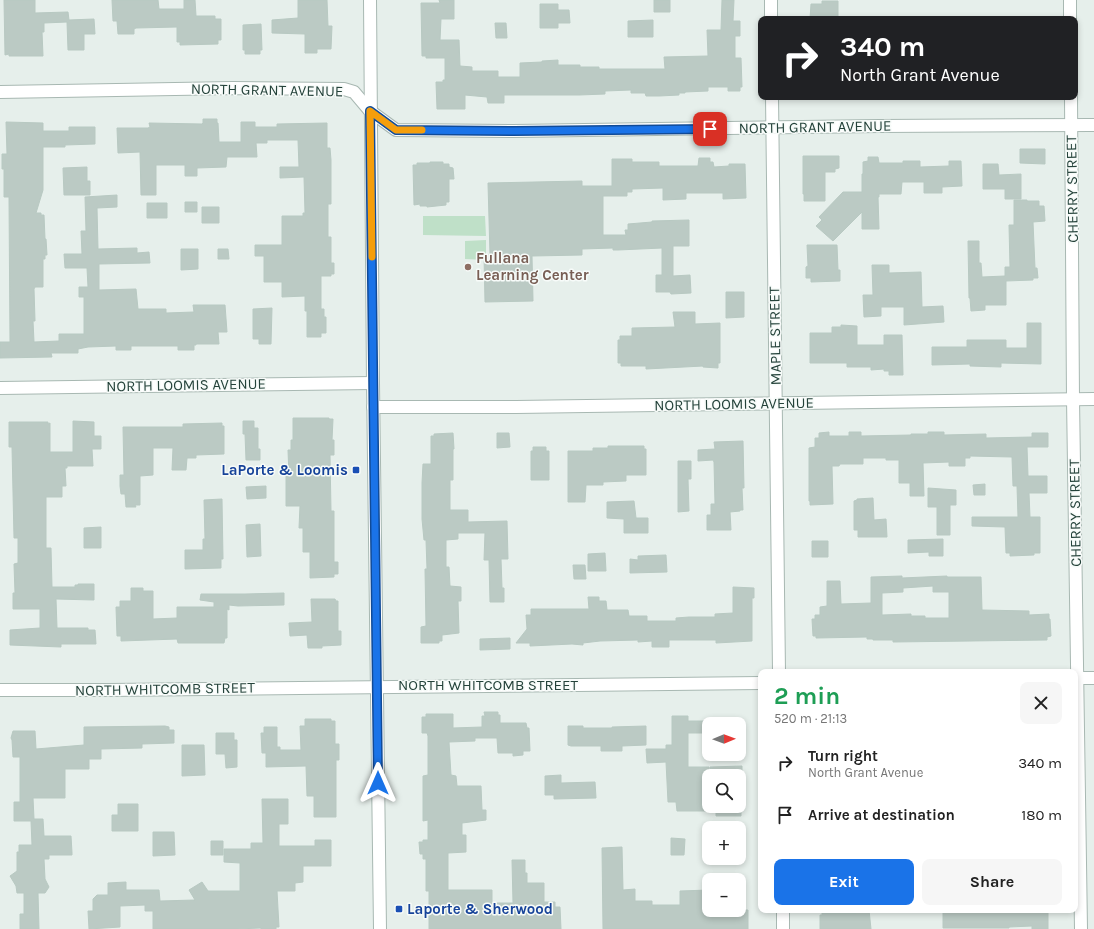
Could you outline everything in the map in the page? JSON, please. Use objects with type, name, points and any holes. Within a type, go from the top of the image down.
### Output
[{"type":"street","points":[[370,0],[373,407],[380,929]]},
{"type":"street","points":[[771,0],[771,16]]},
{"type":"street","points":[[1070,0],[1070,16]]},
{"type":"street","name":"NORTH GRANT AVENUE","points":[[0,92],[233,88],[344,89],[354,92],[370,111],[396,130],[514,131],[880,126],[1094,125]]},
{"type":"street","name":"MAPLE STREET","points":[[772,100],[779,669]]},
{"type":"street","name":"CHERRY STREET","points":[[1071,100],[1076,669]]},
{"type":"street","name":"NORTH LOOMIS AVENUE","points":[[0,388],[373,383]]},
{"type":"street","name":"NORTH LOOMIS AVENUE","points":[[373,407],[516,407],[1094,399]]},
{"type":"street","points":[[1078,678],[1094,678]]},
{"type":"street","name":"NORTH WHITCOMB STREET","points":[[0,690],[758,682]]},
{"type":"street","name":"CHERRY STREET","points":[[1078,778],[1081,929]]},
{"type":"street","points":[[783,913],[783,929]]},
{"type":"green space","points":[[423,216],[485,216],[486,236],[423,235]]},
{"type":"green space","points":[[486,240],[486,260],[465,259],[465,241]]},
{"type":"building","points":[[4,0],[35,0],[35,13],[68,12],[69,20],[94,19],[95,34],[84,34],[84,50],[68,50],[67,22],[44,23],[44,32],[42,32],[43,56],[5,55]]},
{"type":"building","points":[[112,0],[158,0],[159,9],[184,9],[184,0],[195,0],[196,16],[215,16],[215,19],[221,19],[221,40],[218,40],[218,44],[180,45],[180,42],[177,42],[177,27],[136,28],[134,29],[134,34],[118,34],[117,21],[113,21]]},
{"type":"building","points":[[298,0],[327,0],[328,26],[332,26],[331,49],[317,49],[317,53],[305,53],[305,34],[272,33],[272,20],[298,18]]},
{"type":"building","points":[[439,0],[454,0],[454,19],[441,19],[440,40],[459,40],[460,66],[472,67],[472,71],[498,71],[498,77],[520,77],[520,63],[558,60],[558,65],[580,65],[580,67],[599,67],[599,69],[665,69],[664,57],[708,56],[707,30],[721,30],[722,0],[734,0],[733,21],[740,21],[740,36],[735,36],[735,58],[741,58],[742,87],[740,87],[740,91],[728,91],[728,87],[708,87],[708,91],[685,92],[679,93],[679,95],[659,96],[646,96],[645,93],[631,93],[631,90],[605,91],[605,94],[504,95],[504,103],[488,103],[487,97],[465,95],[465,109],[437,109],[436,82],[443,82],[443,80],[445,80],[445,58],[426,58],[426,56],[422,56],[421,3],[440,3]]},
{"type":"building","points":[[654,0],[670,0],[670,12],[654,12]]},
{"type":"building","points":[[822,1],[838,1],[838,16],[810,16],[811,4],[822,4]]},
{"type":"building","points":[[540,4],[558,4],[558,10],[569,10],[570,23],[558,23],[558,28],[540,28]]},
{"type":"building","points":[[653,20],[653,37],[628,37],[628,21]]},
{"type":"building","points":[[495,23],[506,23],[507,38],[496,38]]},
{"type":"building","points":[[261,24],[262,50],[260,50],[260,54],[245,54],[245,50],[243,50],[243,25]]},
{"type":"building","points":[[203,119],[217,119],[219,142],[241,142],[241,122],[255,122],[255,127],[277,127],[277,124],[327,123],[327,148],[330,148],[331,160],[331,204],[328,204],[328,237],[331,237],[331,263],[334,263],[334,274],[331,274],[331,276],[321,276],[321,309],[324,309],[324,317],[326,317],[326,333],[321,333],[321,337],[307,337],[307,311],[305,311],[305,296],[282,297],[282,282],[264,282],[264,256],[255,256],[255,245],[282,245],[282,216],[303,216],[303,213],[305,213],[304,177],[280,178],[280,167],[299,167],[298,140],[267,140],[267,143],[256,143],[257,157],[227,157],[226,167],[197,168],[197,176],[185,176],[185,165],[156,165],[156,195],[141,195],[140,152],[118,153],[117,128],[148,128],[150,127],[149,123],[202,124]]},
{"type":"building","points":[[6,122],[43,123],[43,131],[69,131],[69,127],[95,127],[95,144],[65,145],[65,147],[43,147],[43,190],[36,213],[41,213],[41,215],[44,215],[47,255],[45,255],[45,259],[43,259],[43,287],[35,287],[34,289],[34,342],[59,341],[59,334],[84,334],[84,297],[79,297],[79,287],[88,287],[87,268],[65,268],[64,254],[82,254],[81,231],[86,231],[85,197],[117,195],[117,207],[97,208],[98,249],[137,248],[137,253],[149,252],[150,263],[99,264],[99,290],[136,289],[138,309],[166,309],[166,313],[194,312],[193,305],[225,305],[227,332],[218,332],[219,344],[196,344],[194,345],[194,350],[178,350],[178,346],[131,346],[131,350],[116,350],[116,346],[88,347],[78,349],[78,353],[51,353],[52,357],[0,358],[0,342],[10,342],[9,197],[4,197],[4,169],[2,169],[2,154],[7,154]]},
{"type":"building","points":[[1020,149],[1045,149],[1045,164],[1020,163]]},
{"type":"building","points":[[803,156],[839,156],[839,168],[835,169],[835,172],[825,172],[825,201],[804,201]]},
{"type":"building","points":[[868,157],[878,157],[879,163],[920,161],[920,167],[949,166],[949,161],[961,161],[962,186],[942,187],[942,193],[924,193],[924,182],[902,182],[901,194],[879,194],[879,229],[862,229],[862,212],[833,241],[816,226],[822,220],[819,217],[843,192],[862,192],[863,162],[868,161]]},
{"type":"building","points":[[699,158],[710,158],[710,162],[713,162],[714,167],[729,166],[729,164],[745,164],[746,198],[723,199],[723,193],[686,193],[686,199],[663,200],[663,188],[632,189],[632,192],[627,192],[627,196],[603,196],[603,235],[626,235],[625,230],[628,230],[628,224],[652,221],[689,220],[689,246],[673,246],[673,276],[690,275],[691,293],[671,294],[670,292],[656,292],[656,275],[662,275],[662,248],[618,250],[613,250],[613,248],[582,249],[582,255],[532,256],[533,301],[485,302],[484,255],[490,255],[488,183],[582,181],[582,186],[612,186],[612,159],[632,159],[632,162],[659,162],[659,166],[698,166]]},
{"type":"building","points":[[443,162],[443,164],[449,164],[449,167],[453,168],[454,179],[449,179],[449,202],[446,202],[446,205],[427,207],[420,206],[420,204],[414,205],[413,165],[417,165],[417,163]]},
{"type":"building","points":[[983,164],[998,164],[999,175],[1021,174],[1021,199],[1005,199],[1005,189],[983,189]]},
{"type":"building","points":[[87,167],[87,181],[90,181],[90,195],[64,195],[63,168]]},
{"type":"building","points":[[1014,200],[1039,201],[1039,206],[1044,206],[1045,221],[1033,222],[1035,268],[1037,268],[1038,278],[1033,278],[1033,280],[1006,281],[1006,305],[985,305],[985,310],[971,311],[969,298],[968,241],[979,241],[979,263],[981,263],[982,277],[1005,276],[1005,267],[1010,267],[1009,225],[1014,225]]},
{"type":"building","points":[[185,202],[197,202],[197,212],[185,212]]},
{"type":"building","points":[[147,203],[167,203],[167,218],[147,218]]},
{"type":"building","points":[[202,207],[219,207],[219,223],[202,223]]},
{"type":"building","points":[[807,245],[837,245],[840,281],[811,282],[811,278],[806,278],[806,267],[808,266]]},
{"type":"building","points":[[181,249],[198,249],[198,269],[181,270]]},
{"type":"building","points":[[218,249],[228,249],[229,259],[218,259]]},
{"type":"building","points":[[872,265],[889,265],[889,273],[921,272],[922,307],[943,306],[944,322],[904,325],[904,307],[881,307],[881,316],[864,317],[863,295],[873,295]]},
{"type":"building","points":[[726,292],[744,292],[744,317],[726,318]]},
{"type":"building","points":[[272,308],[271,344],[259,344],[259,339],[253,339],[253,309]]},
{"type":"building","points":[[673,312],[695,312],[695,324],[720,323],[720,363],[718,363],[718,368],[703,366],[646,369],[646,366],[621,366],[621,363],[618,363],[618,340],[620,340],[620,336],[632,336],[632,328],[675,327]]},
{"type":"building","points":[[1027,323],[1041,323],[1041,364],[1001,363],[1001,367],[970,366],[970,364],[932,365],[932,347],[967,347],[967,340],[1006,340],[1006,348],[1027,348]]},
{"type":"building","points":[[841,325],[857,326],[857,345],[884,345],[884,335],[902,335],[903,375],[889,375],[889,371],[884,371],[884,369],[871,370],[871,367],[847,367],[847,363],[810,363],[810,333],[832,333],[832,327],[841,327]]},
{"type":"building","points":[[293,418],[333,419],[332,440],[334,440],[334,455],[330,455],[331,511],[334,511],[334,562],[338,562],[338,574],[334,574],[334,577],[310,578],[310,552],[303,552],[303,528],[299,528],[300,506],[286,506],[286,476],[289,476],[288,450],[291,450],[291,440],[293,440]]},
{"type":"building","points":[[73,421],[94,422],[94,436],[101,436],[101,449],[92,449],[93,466],[67,466],[67,468],[65,468],[66,486],[62,486],[62,497],[46,497],[46,548],[51,548],[52,587],[75,587],[75,585],[78,584],[94,584],[94,600],[56,599],[57,628],[88,628],[88,630],[95,630],[96,644],[61,644],[61,647],[10,645],[10,630],[40,628],[40,609],[13,609],[13,593],[15,593],[14,564],[18,563],[18,538],[14,538],[12,447],[9,447],[9,422],[48,422],[48,424],[50,423],[50,452],[73,452]]},
{"type":"building","points":[[243,421],[254,421],[254,428],[258,428],[258,449],[260,449],[260,460],[246,460]]},
{"type":"building","points":[[222,423],[222,426],[224,426],[224,454],[196,455],[196,458],[187,458],[186,470],[172,470],[173,448],[153,448],[153,475],[140,476],[140,505],[135,505],[136,507],[126,507],[125,494],[121,494],[120,486],[120,475],[124,475],[123,427],[183,427],[183,424]]},
{"type":"building","points":[[829,432],[829,436],[849,436],[849,432],[861,432],[861,436],[911,435],[928,434],[928,432],[944,432],[944,435],[986,434],[986,438],[1032,437],[1032,433],[1048,433],[1048,447],[1027,447],[1028,476],[1047,476],[1047,493],[1029,493],[1030,517],[1040,517],[1040,553],[1034,553],[1034,555],[1010,556],[1010,553],[1006,553],[1005,527],[972,526],[972,517],[1018,517],[1017,486],[1013,486],[1012,457],[970,456],[970,458],[965,458],[965,466],[949,466],[949,462],[923,463],[924,496],[910,496],[910,483],[899,483],[899,460],[886,460],[886,458],[863,458],[863,464],[840,464],[839,466],[832,466],[833,504],[810,505],[809,448],[815,447],[815,438],[819,438],[819,433]]},
{"type":"building","points":[[453,433],[453,480],[450,480],[450,510],[468,510],[468,522],[507,521],[508,559],[501,559],[504,602],[490,602],[489,560],[484,560],[485,533],[458,533],[458,539],[446,540],[446,567],[449,567],[450,586],[461,587],[461,601],[458,601],[459,633],[442,635],[442,641],[439,641],[439,643],[421,643],[421,627],[426,626],[425,569],[427,569],[426,540],[424,540],[422,519],[423,464],[431,464],[431,436],[434,436],[434,434]]},
{"type":"building","points":[[497,433],[509,433],[510,447],[497,448]]},
{"type":"building","points":[[743,441],[743,510],[730,512],[731,530],[707,530],[707,515],[711,515],[711,504],[715,504],[714,462],[713,460],[698,461],[698,450],[715,449],[714,442]]},
{"type":"building","points":[[608,446],[644,446],[644,449],[646,449],[646,475],[626,475],[626,481],[603,482],[603,485],[586,485],[585,502],[568,502],[568,451],[593,451],[593,448],[608,448]]},
{"type":"building","points":[[533,447],[546,447],[546,451],[549,451],[549,480],[531,480],[531,451],[533,451]]},
{"type":"building","points":[[678,461],[691,461],[691,479],[688,479],[689,511],[678,512]]},
{"type":"building","points":[[985,484],[985,495],[974,495],[973,485]]},
{"type":"building","points":[[266,486],[266,498],[247,499],[246,487]]},
{"type":"building","points":[[928,488],[956,490],[956,505],[950,505],[950,535],[937,535],[937,507],[928,507]]},
{"type":"building","points":[[873,498],[874,520],[886,519],[887,537],[858,537],[858,530],[854,530],[854,501],[857,499]]},
{"type":"building","points":[[222,499],[223,559],[221,559],[221,568],[185,569],[185,550],[203,550],[203,539],[205,539],[204,500]]},
{"type":"building","points":[[634,501],[636,518],[648,518],[648,533],[624,533],[624,519],[607,518],[607,502]]},
{"type":"building","points":[[260,524],[261,556],[247,557],[246,525]]},
{"type":"building","points":[[101,527],[101,548],[84,548],[84,528]]},
{"type":"building","points":[[943,539],[943,556],[929,556],[929,552],[908,553],[908,540]]},
{"type":"building","points":[[812,541],[828,541],[828,557],[812,557]]},
{"type":"building","points":[[605,553],[606,571],[588,571],[588,554]]},
{"type":"building","points":[[666,555],[667,572],[630,573],[630,559],[638,560],[638,556]]},
{"type":"building","points":[[573,565],[585,565],[586,579],[574,579]]},
{"type":"building","points":[[871,577],[981,577],[982,610],[1029,611],[1029,615],[1049,614],[1051,636],[1047,637],[1047,640],[893,642],[893,640],[867,639],[867,637],[816,638],[816,636],[813,636],[812,619],[815,619],[815,615],[820,615],[820,607],[827,606],[827,581],[840,581],[841,604],[871,603]],"holes":[[[933,586],[933,592],[949,592],[949,618],[925,618],[925,616],[911,616],[911,614],[882,615],[882,593],[903,592],[903,588]]]},
{"type":"building","points":[[733,587],[754,588],[754,598],[752,598],[752,641],[716,643],[716,640],[669,640],[669,647],[652,647],[652,641],[638,642],[638,640],[600,641],[583,643],[583,645],[572,644],[530,646],[530,643],[516,643],[527,629],[526,615],[531,615],[531,609],[589,609],[588,597],[599,597],[599,601],[606,601],[607,610],[628,610],[629,616],[647,616],[647,621],[676,621],[676,618],[715,617],[715,614],[733,613]]},
{"type":"building","points":[[131,588],[143,588],[143,591],[153,591],[153,619],[177,618],[177,607],[214,607],[214,602],[200,600],[201,594],[284,593],[284,605],[229,605],[229,610],[227,609],[227,638],[225,638],[224,643],[178,643],[177,639],[121,641],[121,636],[117,636],[116,607],[120,607],[120,601],[131,601]]},
{"type":"building","points":[[311,599],[335,599],[338,601],[338,631],[341,631],[341,645],[322,646],[322,648],[308,648],[307,635],[290,636],[289,623],[312,622]]},
{"type":"building","points":[[510,638],[510,649],[480,650],[480,639]]},
{"type":"building","points":[[484,712],[498,712],[498,715],[500,715],[500,723],[526,723],[527,728],[529,728],[530,751],[523,751],[523,755],[513,756],[513,753],[498,753],[497,738],[475,738],[475,741],[449,742],[451,775],[456,776],[457,786],[481,786],[482,810],[486,810],[486,820],[462,823],[462,835],[466,835],[466,852],[448,853],[448,890],[492,890],[492,903],[513,903],[512,860],[525,860],[527,883],[544,883],[544,902],[555,902],[555,907],[560,907],[561,929],[429,929],[429,891],[426,891],[426,859],[423,859],[423,854],[420,854],[419,842],[428,840],[428,820],[423,821],[423,776],[428,775],[428,736],[427,733],[422,733],[422,717],[426,717],[426,714],[453,714],[453,728],[482,727],[482,716],[485,716]]},
{"type":"building","points":[[672,716],[688,716],[688,721],[702,721],[702,733],[688,733],[688,767],[709,767],[709,769],[702,769],[702,811],[677,811],[676,802],[668,802],[666,762],[647,763],[646,749],[666,749],[666,745],[672,745]]},
{"type":"building","points":[[305,719],[331,719],[331,721],[335,721],[335,744],[339,744],[339,760],[336,760],[336,817],[314,817],[314,796],[307,796],[306,766],[266,767],[266,753],[262,753],[261,733],[264,733],[264,727],[277,727],[277,747],[280,747],[280,750],[301,750],[300,726],[305,726]]},
{"type":"building","points":[[568,726],[583,726],[583,728],[612,728],[646,726],[646,745],[622,746],[622,751],[601,751],[601,746],[571,746],[568,745]]},
{"type":"building","points":[[84,727],[169,727],[169,730],[174,730],[174,743],[142,744],[142,748],[101,749],[101,759],[89,759],[89,769],[65,769],[65,798],[33,798],[34,819],[43,819],[44,836],[71,836],[72,855],[49,855],[49,859],[44,859],[45,879],[49,887],[45,893],[38,893],[39,929],[20,929],[20,914],[24,914],[24,893],[17,893],[16,886],[10,876],[17,871],[17,852],[19,852],[19,845],[32,845],[31,821],[14,821],[14,802],[20,802],[20,757],[13,757],[11,738],[13,731],[35,731],[36,749],[84,745]]},
{"type":"building","points":[[216,733],[234,733],[234,740],[237,740],[237,767],[226,768],[225,754],[216,754]]},
{"type":"building","points":[[182,745],[204,745],[205,775],[182,776]]},
{"type":"building","points":[[742,766],[742,769],[710,769],[710,767]]},
{"type":"building","points":[[561,775],[561,783],[595,782],[596,798],[554,799],[554,795],[545,795],[545,776]]},
{"type":"building","points":[[262,799],[288,799],[288,824],[279,824],[279,846],[315,846],[315,840],[331,840],[331,866],[303,866],[303,882],[295,883],[295,891],[277,891],[279,927],[276,927],[276,929],[153,929],[153,911],[145,911],[145,905],[120,906],[120,927],[89,929],[88,911],[93,911],[93,899],[97,895],[108,895],[108,883],[126,882],[126,890],[159,890],[160,901],[195,900],[189,890],[202,882],[208,891],[240,891],[240,863],[224,862],[224,849],[251,849],[251,843],[263,843]]},
{"type":"building","points":[[118,804],[138,804],[138,831],[112,831],[112,815],[118,815]]},
{"type":"building","points":[[716,813],[741,813],[741,816],[716,816]]},
{"type":"building","points":[[153,832],[174,832],[175,855],[153,856]]},
{"type":"building","points":[[671,838],[685,839],[684,855],[671,855]]},
{"type":"building","points":[[211,841],[223,841],[223,855],[211,855]]},
{"type":"building","points":[[622,847],[623,890],[635,889],[635,901],[652,901],[652,905],[680,905],[680,891],[702,890],[702,917],[746,917],[746,910],[748,910],[748,929],[603,929],[602,848]]},
{"type":"building","points":[[822,913],[869,913],[871,929],[820,929],[820,915],[822,915]]},
{"type":"building","points":[[943,913],[1048,913],[1048,929],[1032,929],[1032,926],[1009,928],[943,928]]},
{"type":"slow traffic","points":[[372,257],[370,111],[396,130],[422,130]]},
{"type":"place","name":"Fullana Learning Center","points":[[468,267]]},
{"type":"place","name":"LaPorte & Loomis","points":[[356,470]]},
{"type":"place","name":"Laporte & Sherwood","points":[[399,909]]},
{"type":"route","points":[[378,783],[370,111],[396,130],[514,131],[710,129]]}]
